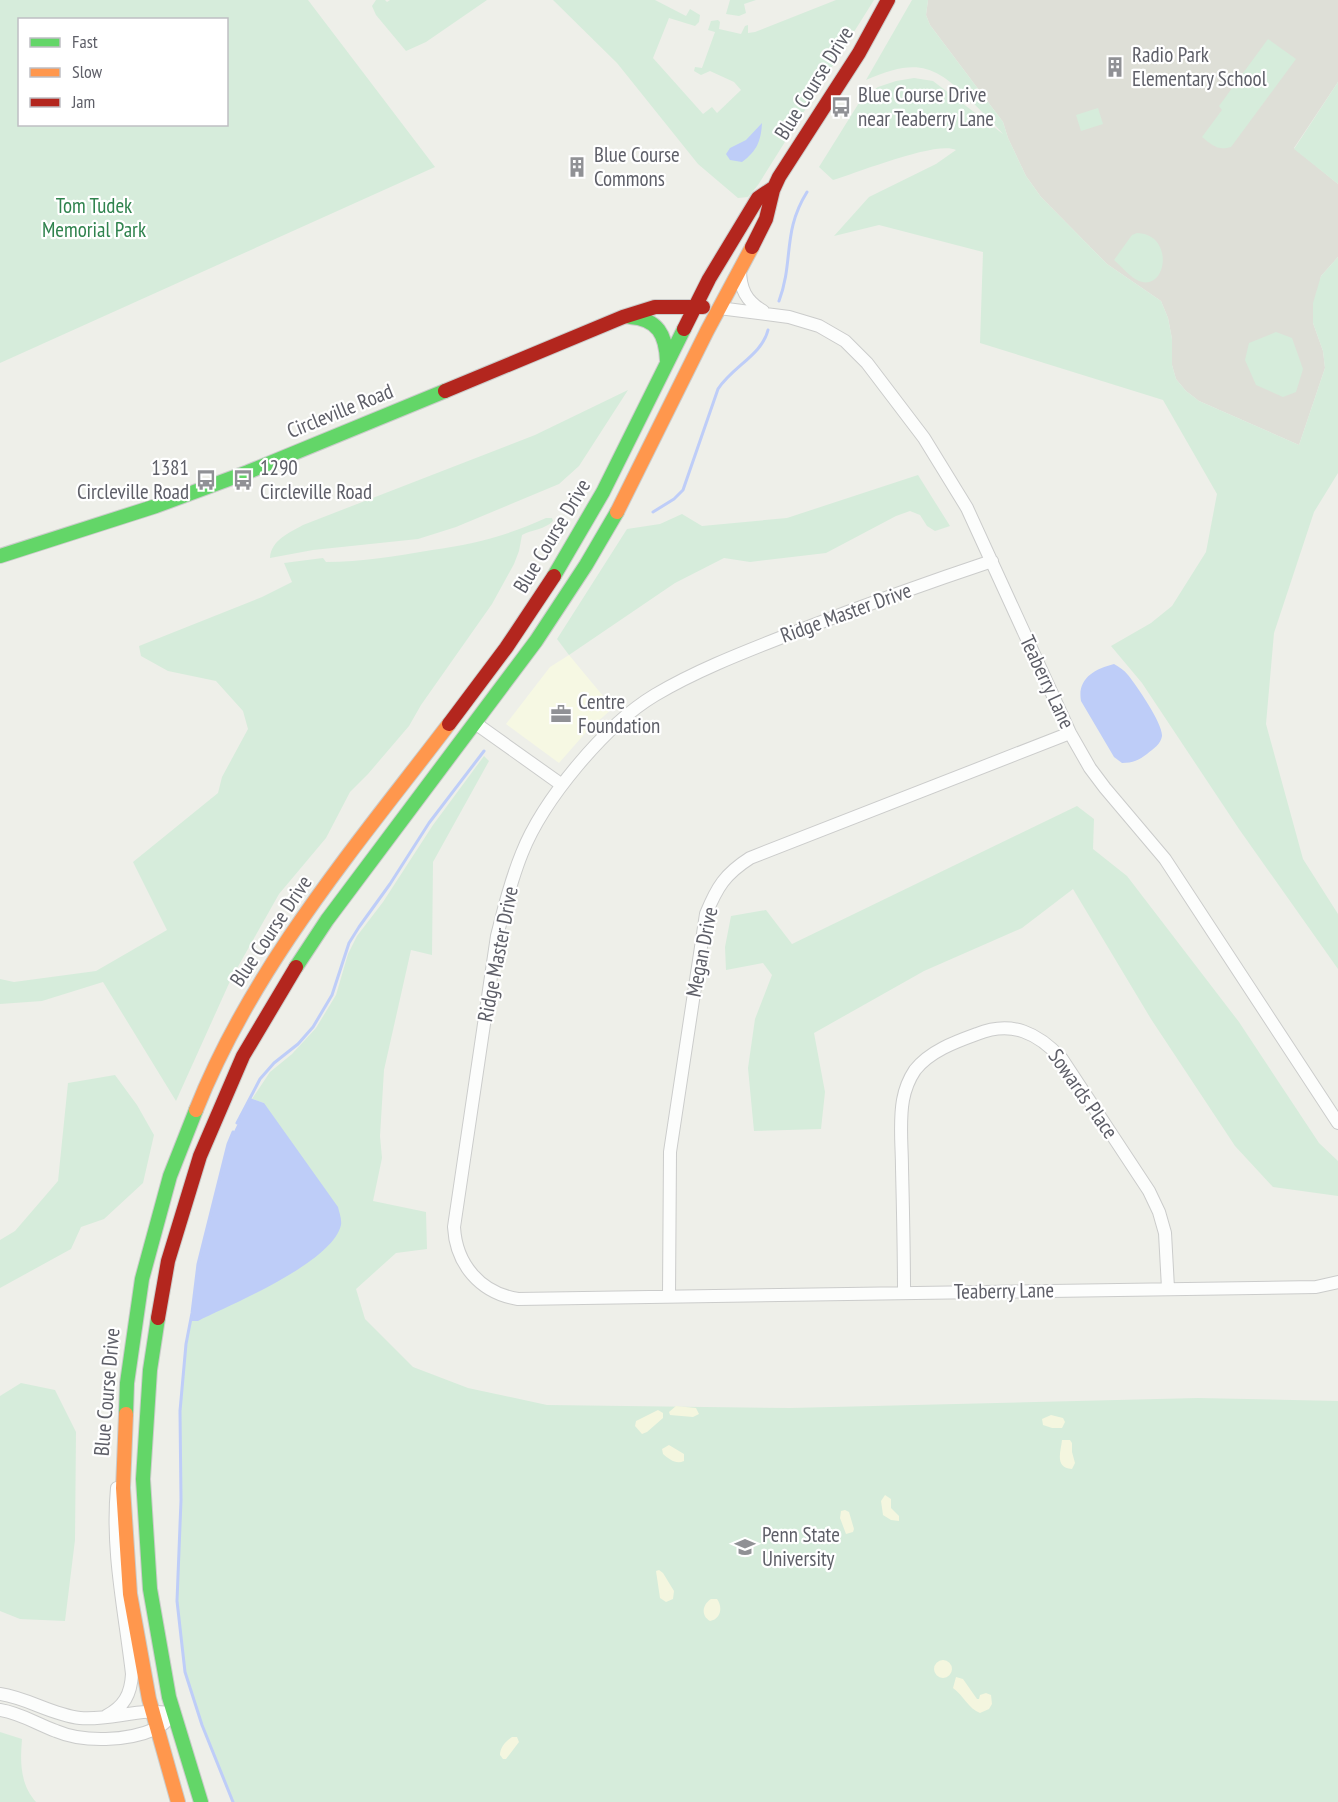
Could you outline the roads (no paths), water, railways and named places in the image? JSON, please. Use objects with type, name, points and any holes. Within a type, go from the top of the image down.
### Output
[{"type":"main road","name":"Blue Course Drive","points":[[201,1802],[173,1714],[161,1662],[147,1566],[143,1451],[147,1392],[157,1315],[169,1259],[187,1195],[206,1140],[232,1078],[278,994],[320,931],[550,623],[596,549],[766,221],[773,188],[870,36],[888,0]]},
{"type":"main road","name":"Blue Course Drive","points":[[178,1802],[151,1712],[137,1649],[127,1580],[122,1513],[122,1437],[130,1352],[149,1250],[183,1140],[230,1035],[258,986],[301,922],[540,599],[600,500],[695,306],[758,198],[773,188]]},
{"type":"main road","name":"Circleville Road","points":[[0,556],[156,506],[248,472],[623,317],[655,307],[719,308]]},
{"type":"main road","points":[[623,317],[644,318],[656,325],[666,342],[667,365]]},
{"type":"street","points":[[741,268],[740,279],[744,294],[755,306],[767,314]]},
{"type":"street","name":"Teaberry Lane","points":[[719,308],[789,317],[819,326],[845,341],[862,357],[924,438],[967,508],[1070,733],[1090,768],[1166,860],[1338,1123]]},
{"type":"street","name":"Ridge Master Drive","points":[[669,1296],[510,1298],[490,1290],[473,1276],[462,1260],[454,1227],[497,936],[507,894],[522,851],[562,785],[596,744],[627,716],[653,697],[693,674],[732,657],[857,608],[992,561]]},
{"type":"street","points":[[475,723],[562,785]]},
{"type":"street","name":"Megan Drive","points":[[669,1296],[670,1152],[706,914],[713,894],[721,882],[731,870],[750,858],[1070,733]]},
{"type":"street","name":"Sowards Place","points":[[904,1292],[902,1118],[907,1085],[914,1072],[931,1055],[961,1040],[998,1028],[1026,1032],[1041,1038],[1051,1047],[1062,1059],[1127,1157],[1149,1191],[1159,1212],[1165,1233],[1168,1288]]},
{"type":"street","name":"Teaberry Lane","points":[[669,1296],[1316,1287],[1338,1282]]},
{"type":"street","points":[[96,1719],[119,1708],[126,1700],[132,1686],[114,1516],[122,1437]]},
{"type":"street","points":[[0,1694],[20,1698],[62,1715],[96,1719],[161,1711],[173,1714]]},
{"type":"street","points":[[0,1710],[21,1715],[57,1732],[82,1738],[113,1739],[156,1729],[173,1714]]},
{"type":"water","points":[[762,123],[761,135],[755,150],[742,162],[730,160],[726,154],[730,148],[746,140]]},
{"type":"water","points":[[1114,664],[1126,673],[1137,687],[1161,730],[1162,736],[1156,746],[1136,761],[1122,763],[1114,757],[1081,701],[1080,693],[1088,676]]},
{"type":"water","points":[[250,1098],[264,1103],[338,1207],[341,1225],[334,1239],[320,1254],[301,1268],[198,1321],[191,1321],[198,1264],[228,1144]]},
{"type":"waterway","points":[[779,301],[794,220],[807,192]]},
{"type":"waterway","points":[[653,512],[674,499],[683,490],[718,389],[760,347],[768,330]]},
{"type":"waterway","points":[[237,1123],[260,1079],[313,1027],[332,995],[349,943],[429,823],[484,751]]},
{"type":"waterway","points":[[233,1132],[198,1264],[186,1344],[180,1411],[181,1500],[177,1601],[185,1672],[202,1725],[233,1802]]},
{"type":"place","name":"Radio Park Elementary School","points":[[1115,67]]},
{"type":"place","name":"Blue Course Drive near Teaberry Lane","points":[[841,107]]},
{"type":"place","name":"Blue Course Commons","points":[[577,167]]},
{"type":"place","name":"1381 Circleville Road","points":[[206,480]]},
{"type":"place","name":"1290 Circleville Road","points":[[243,480]]},
{"type":"place","name":"Centre Foundation","points":[[561,714]]},
{"type":"place","name":"Penn State University","points":[[745,1547]]},
{"type":"park label","name":"Tom Tudek Memorial Park","points":[[94,218]]}]
